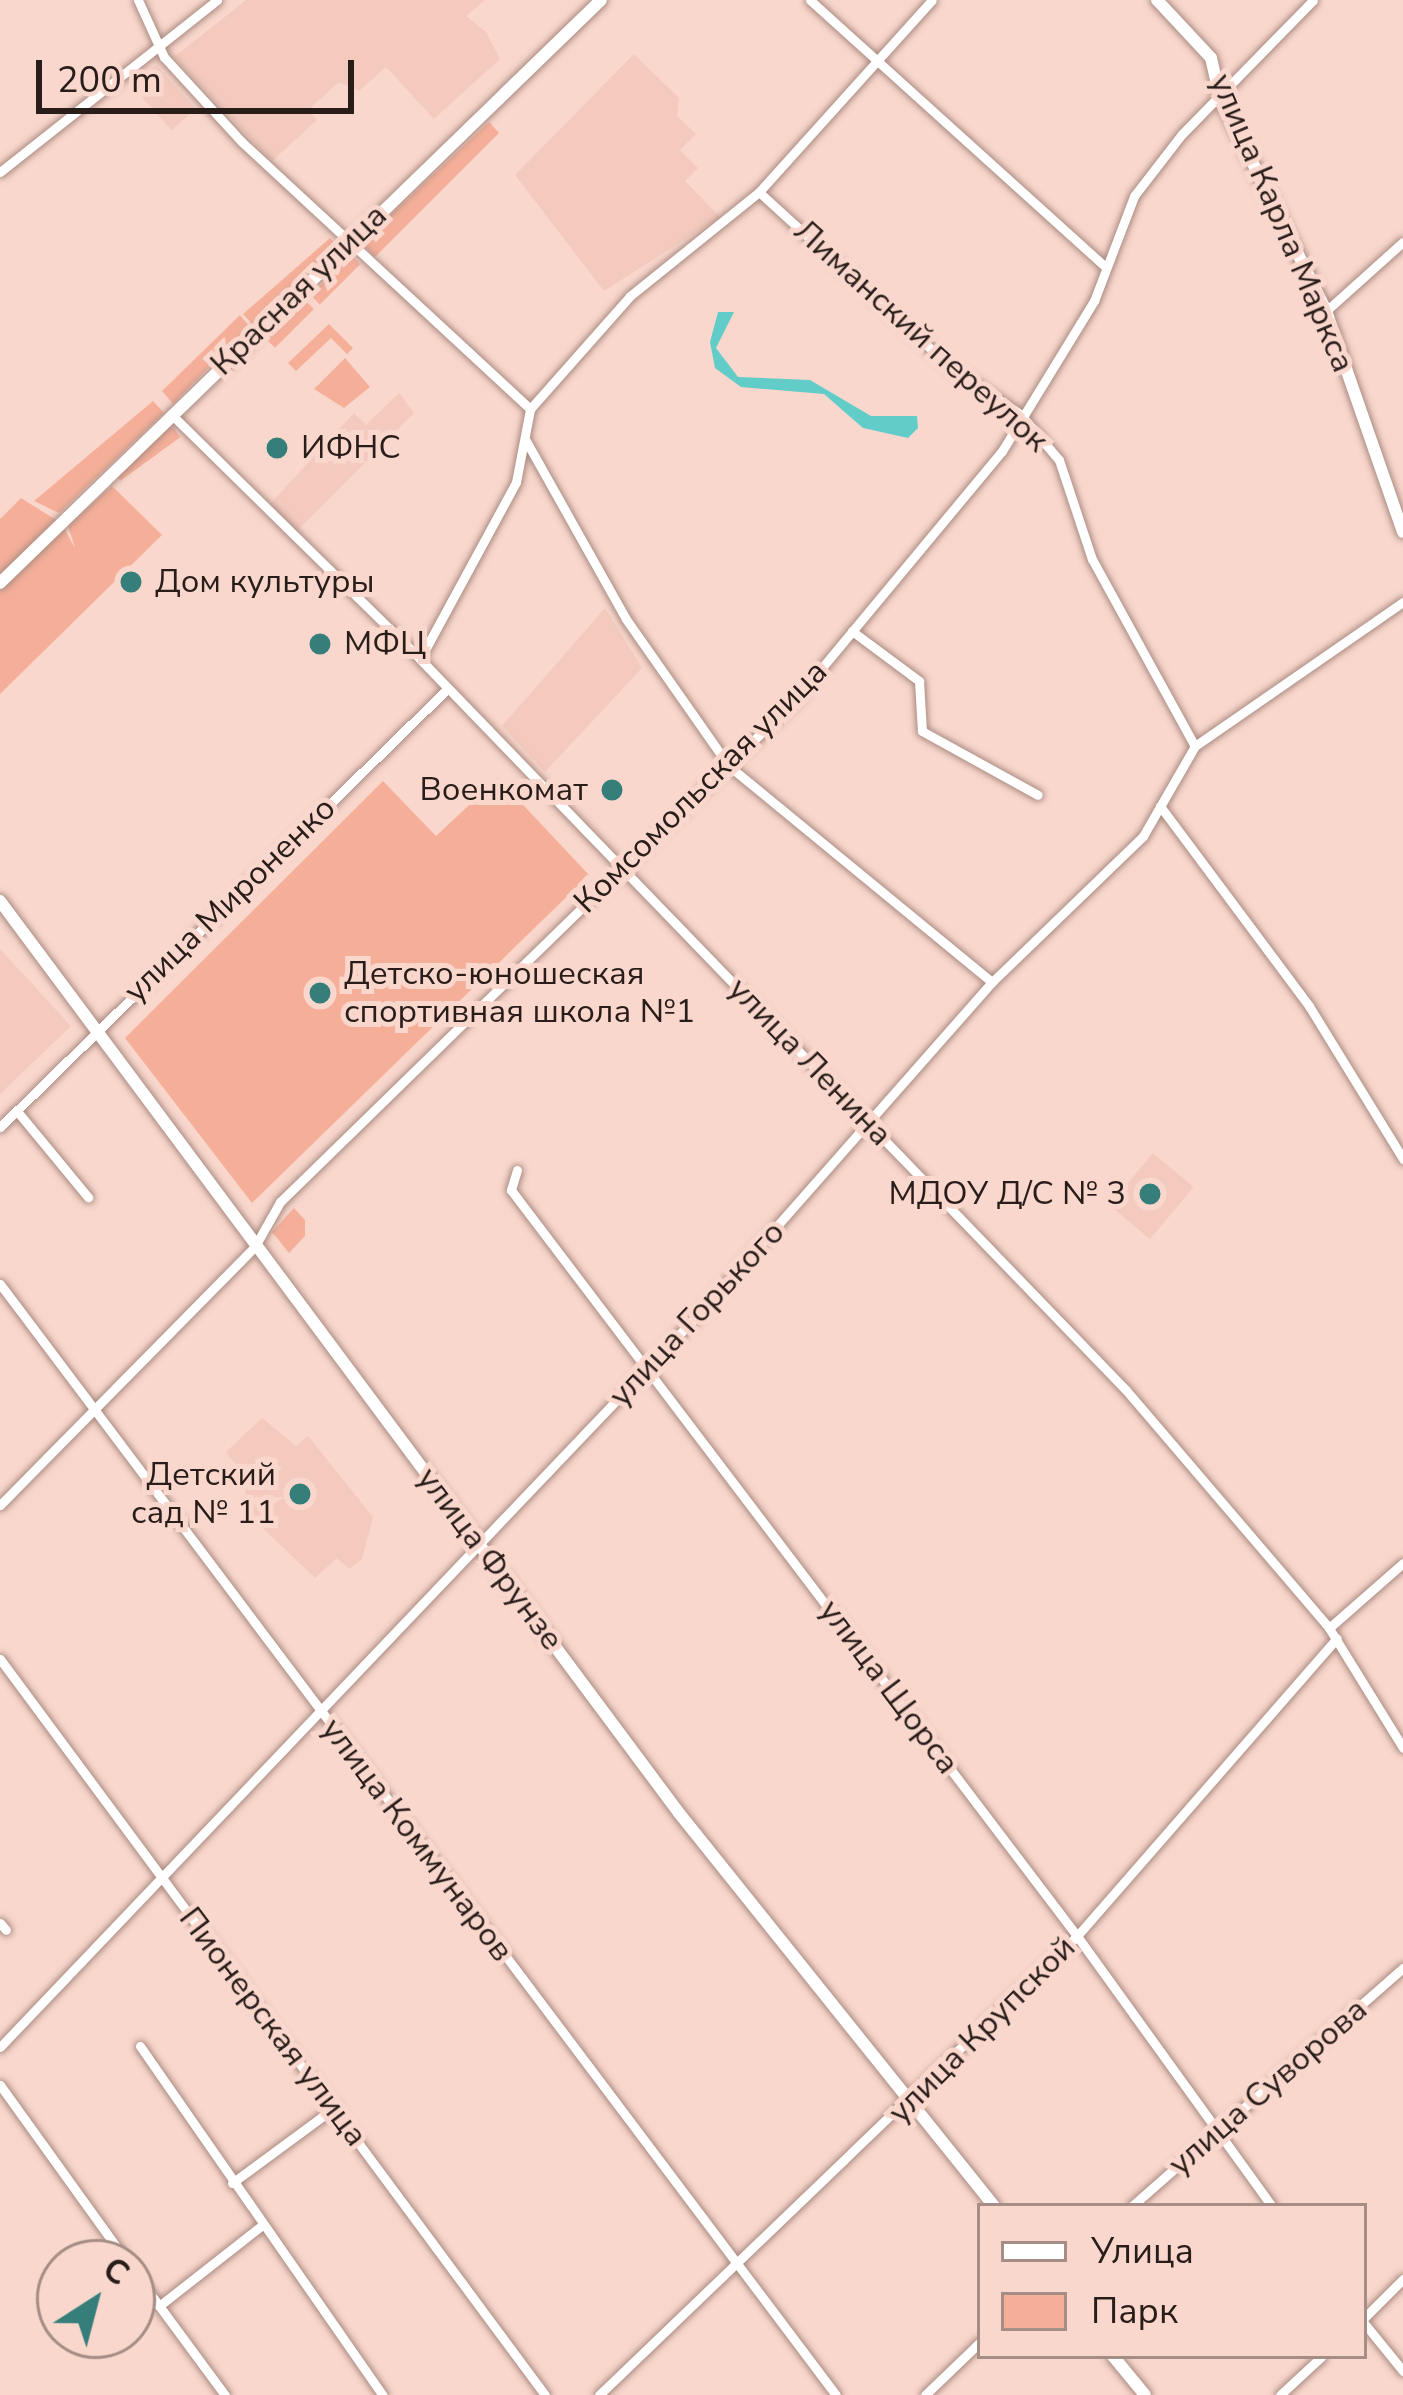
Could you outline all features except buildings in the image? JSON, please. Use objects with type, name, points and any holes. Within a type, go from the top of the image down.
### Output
[{"type":"main road","name":"Красная улица","points":[[0,583],[601,0]]},
{"type":"main road","name":"улица Карла Маркса","points":[[1157,0],[1211,58],[1220,97],[1326,310],[1403,532]]},
{"type":"main road","name":"улица Фрунзе","points":[[0,901],[679,1813],[992,2203]]},
{"type":"main road","points":[[1116,2359],[1144,2395]]},
{"type":"street","points":[[138,0],[156,43],[345,245],[530,410]]},
{"type":"street","points":[[0,172],[156,43],[217,0]]},
{"type":"street","points":[[810,0],[1104,266]]},
{"type":"street","points":[[420,659],[516,482],[530,410],[630,296],[759,192],[882,62],[932,0]]},
{"type":"street","name":"Комсомольская улица","points":[[0,1505],[255,1246],[280,1202],[729,766],[852,631],[1002,451],[1020,414],[1094,301],[1134,196],[1313,0]]},
{"type":"street","name":"Лиманский переулок","points":[[759,192],[952,368],[1020,414],[1059,460],[1092,559],[1195,746]]},
{"type":"street","points":[[1326,310],[1403,242]]},
{"type":"street","name":"улица Ленина","points":[[171,414],[420,659],[1126,1390],[1337,1638],[1398,1725],[1403,1748]]},
{"type":"street","points":[[525,439],[626,619],[729,766],[992,982]]},
{"type":"street","name":"улица Горького","points":[[0,2047],[322,1711],[477,1541],[645,1371],[871,1124],[992,982],[1143,836],[1195,746],[1403,602]]},
{"type":"street","points":[[852,631],[919,682],[922,730],[1038,795]]},
{"type":"street","name":"улица Мироненко","points":[[0,1127],[446,691]]},
{"type":"street","points":[[1160,806],[1309,1006],[1403,1159]]},
{"type":"street","points":[[17,1111],[88,1197]]},
{"type":"street","name":"улица Щорса","points":[[517,1170],[511,1190],[1078,1936],[1217,2136],[1270,2203]]},
{"type":"street","name":"улица Коммунаров","points":[[0,1284],[734,2267],[836,2395]]},
{"type":"street","points":[[1329,1628],[1403,1563]]},
{"type":"street","name":"улица Крупской","points":[[599,2395],[912,2102],[1078,1936],[1337,1638]]},
{"type":"street","name":"Пионерская улица","points":[[0,1659],[545,2395]]},
{"type":"street","name":"улица Суворова","points":[[1136,2203],[1403,1968]]},
{"type":"street","points":[[140,2046],[383,2395]]},
{"type":"street","points":[[0,2085],[111,2239]]},
{"type":"street","points":[[232,2182],[335,2108]]},
{"type":"street","points":[[159,2306],[261,2226]]},
{"type":"street","points":[[1367,2317],[1403,2279]]},
{"type":"street","points":[[156,2302],[225,2395]]},
{"type":"street","points":[[1367,2324],[1403,2371]]},
{"type":"street","points":[[925,2395],[977,2345]]},
{"type":"street","points":[[1280,2395],[1319,2359]]},
{"type":"shaded area","points":[[246,0],[485,0],[466,16],[486,32],[500,59],[434,119],[386,67],[359,91],[339,82],[308,110],[317,120],[272,161],[174,57]]},
{"type":"shaded area","points":[[634,54],[679,98],[677,116],[696,134],[680,150],[698,168],[685,181],[720,217],[604,291],[515,175]]},
{"type":"shaded area","points":[[156,65],[195,109],[172,130],[132,86]]},
{"type":"shaded area","points":[[399,393],[414,413],[295,533],[269,505],[354,413],[366,425]]},
{"type":"shaded area","points":[[605,608],[642,668],[545,772],[502,726]]},
{"type":"shaded area","points":[[0,949],[71,1026],[0,1094]]},
{"type":"shaded area","name":"МДОУ Д/С № 3","points":[[1153,1153],[1194,1187],[1150,1239],[1109,1205]]},
{"type":"shaded area","name":"Детский сад № 11","points":[[262,1418],[296,1446],[308,1436],[373,1517],[362,1559],[349,1569],[337,1558],[315,1578],[246,1512],[245,1477],[226,1452]]},
{"type":"green space","points":[[489,122],[499,133],[375,257],[361,243]]},
{"type":"green space","points":[[330,238],[337,245],[252,324],[243,314]]},
{"type":"green space","points":[[351,255],[360,264],[320,304],[311,295]]},
{"type":"green space","points":[[304,299],[314,309],[275,348],[265,338]]},
{"type":"green space","points":[[240,315],[249,326],[173,404],[162,391]]},
{"type":"green space","points":[[329,324],[353,348],[347,354],[331,338],[296,371],[288,363]]},
{"type":"green space","points":[[345,358],[370,387],[344,408],[314,389]]},
{"type":"green space","points":[[153,401],[164,413],[59,513],[34,501]]},
{"type":"green space","points":[[172,426],[180,437],[120,481],[112,469]]},
{"type":"green space","points":[[112,486],[162,535],[0,694],[0,519],[21,498],[61,523],[75,548],[68,526]]},
{"type":"green space","name":"Детско-юношеская спортивная школа №1","points":[[498,778],[589,875],[252,1203],[125,1038],[383,781],[436,836]]},
{"type":"green space","points":[[294,1208],[305,1220],[305,1236],[289,1253],[272,1232]]},
{"type":"water","points":[[718,312],[734,312],[716,348],[738,377],[810,380],[871,416],[917,416],[918,428],[908,438],[863,428],[824,394],[741,387],[715,368],[710,342]]},
{"type":"place","name":"ИФНС","points":[[277,448]]},
{"type":"place","name":"Дом культуры","points":[[131,582]]},
{"type":"place","name":"МФЦ","points":[[320,644]]},
{"type":"place","name":"Военкомат","points":[[612,790]]},
{"type":"place","name":"Детско-юношеская спортивная школа №1","points":[[320,993]]},
{"type":"place","name":"МДОУ Д/С № 3","points":[[1150,1194]]},
{"type":"place","name":"Детский сад № 11","points":[[300,1494]]}]
